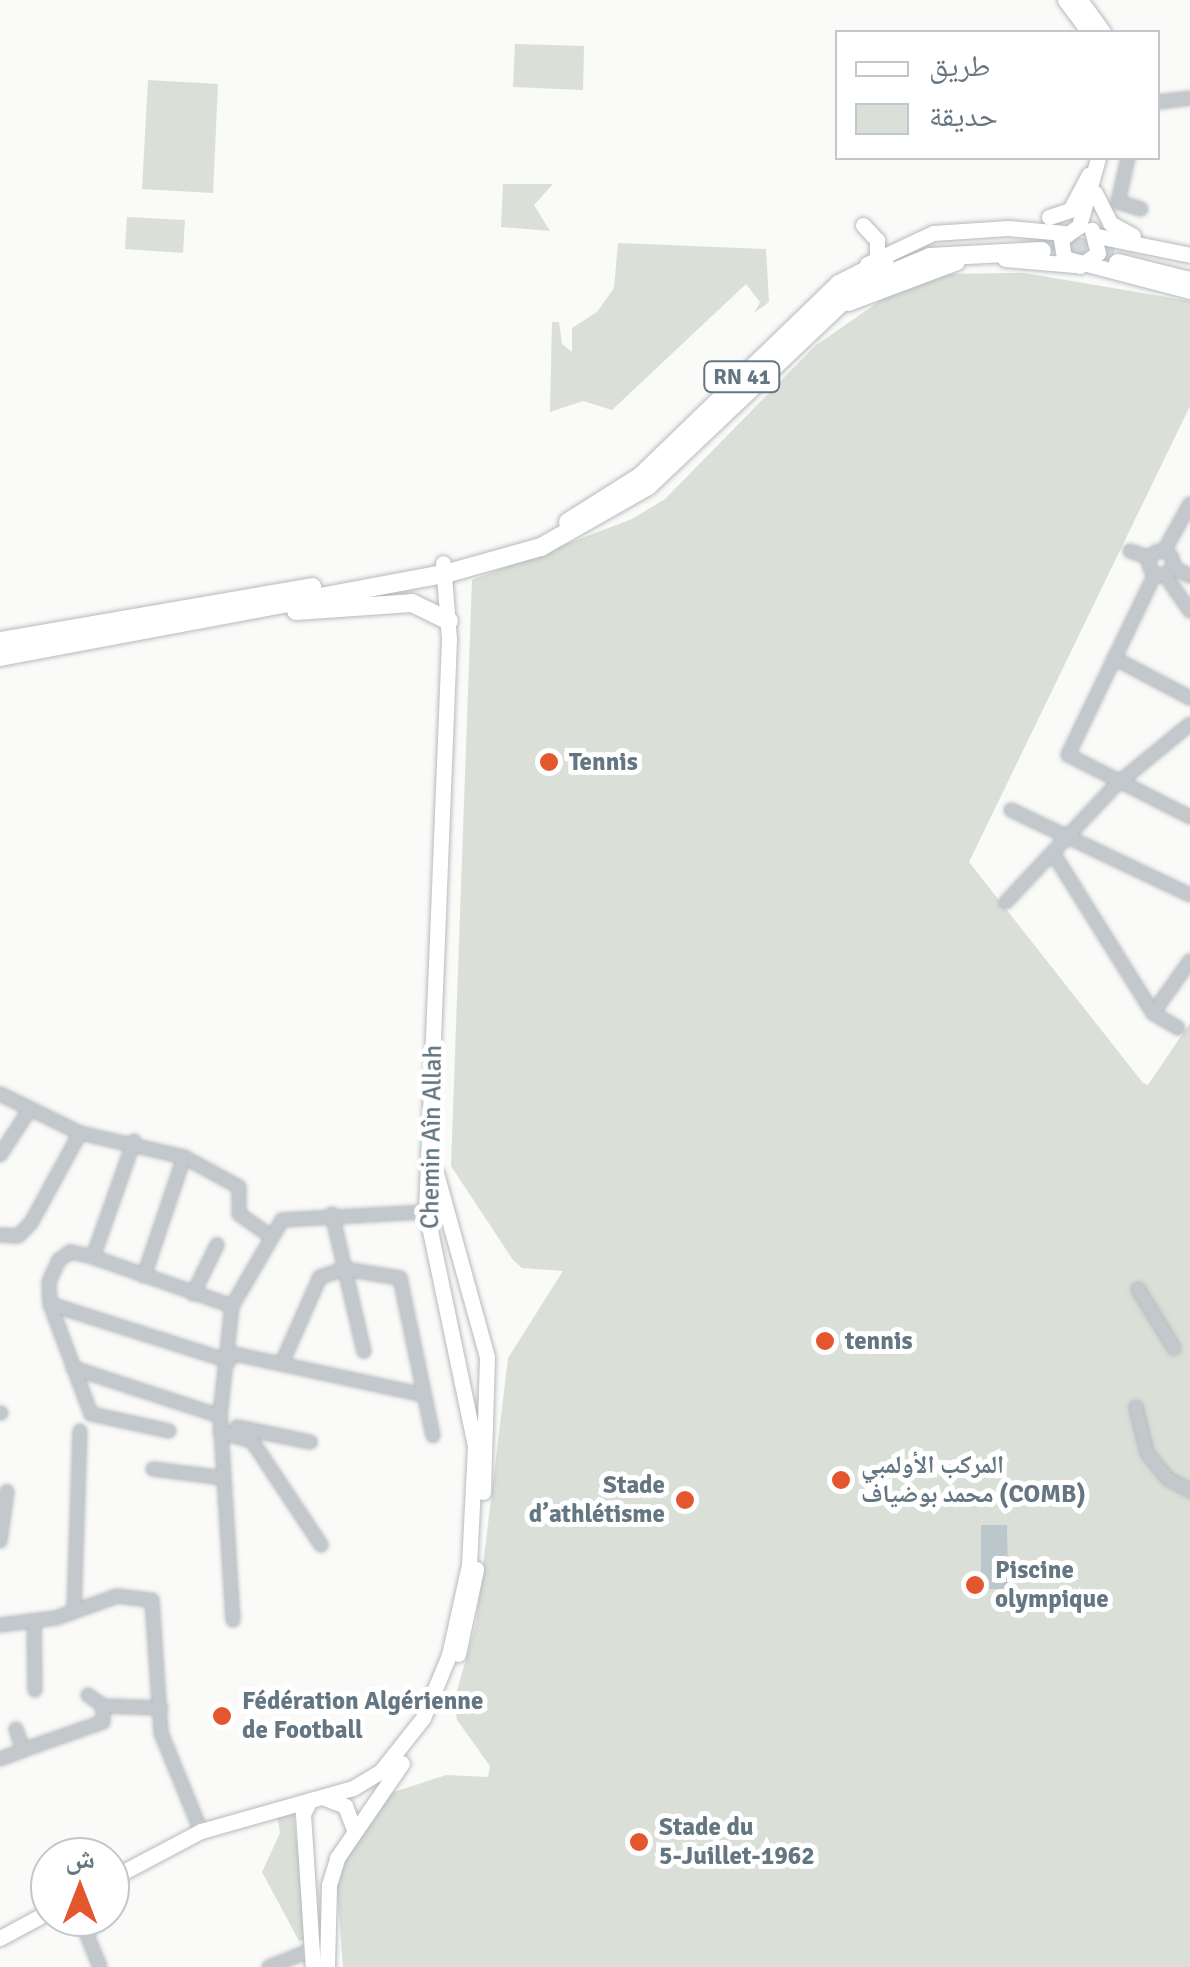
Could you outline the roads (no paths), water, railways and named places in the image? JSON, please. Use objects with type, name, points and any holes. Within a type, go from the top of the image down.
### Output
[{"type":"highway","name":"RN 41","points":[[0,641],[450,567],[541,534],[627,487],[805,313],[856,274],[944,242],[1042,246],[967,250],[910,263],[858,287],[626,502],[541,547],[255,610],[0,657]]},
{"type":"highway","points":[[1190,269],[1118,258],[1190,281]]},
{"type":"highway","points":[[255,610],[412,604],[449,621]]},
{"type":"main road","points":[[1065,0],[1088,30]]},
{"type":"main road","points":[[1080,0],[1102,30]]},
{"type":"main road","points":[[1049,218],[1070,210],[1099,160]]},
{"type":"main road","points":[[1078,265],[1061,252],[1083,232],[1100,160]]},
{"type":"main road","points":[[1078,265],[1096,258],[1083,232],[1100,160]]},
{"type":"main road","points":[[1096,185],[1110,223],[1160,247]]},
{"type":"main road","points":[[862,225],[875,236],[877,256]]},
{"type":"main road","points":[[856,274],[877,256],[951,230],[1083,232],[1190,256]]},
{"type":"main road","points":[[818,320],[859,296],[949,263],[1078,265],[1190,291]]},
{"type":"main road","name":"Chemin Aîn Allah","points":[[327,1967],[328,1884],[354,1830],[398,1767],[453,1671],[474,1590],[489,1405],[480,1323],[434,1212],[450,567]]},
{"type":"main road","name":"Chemin Aîn Allah","points":[[130,1867],[201,1830],[307,1804],[353,1788],[396,1759],[427,1720],[449,1655],[469,1565],[475,1446],[434,1212],[455,756],[450,567]]},
{"type":"main road","points":[[468,1410],[489,1405]]},
{"type":"main road","points":[[313,1967],[307,1804],[345,1806],[354,1830]]},
{"type":"main road","points":[[309,1858],[325,1865],[341,1853]]},
{"type":"main road","points":[[0,1938],[30,1922]]},
{"type":"street","points":[[1160,102],[1190,98]]},
{"type":"street","points":[[1128,160],[1118,202],[1141,209]]},
{"type":"street","points":[[1190,505],[1164,550],[1164,572],[1114,658],[1068,754],[1118,784],[1190,817]]},
{"type":"street","points":[[1150,558],[1164,550]]},
{"type":"street","points":[[1130,551],[1150,558],[1190,611]]},
{"type":"street","points":[[1164,572],[1190,576]]},
{"type":"street","points":[[1114,658],[1190,698]]},
{"type":"street","points":[[1006,902],[1118,784],[1187,731]]},
{"type":"street","points":[[1012,810],[1190,895]]},
{"type":"street","points":[[1053,853],[1153,1013],[1178,1028]]},
{"type":"street","points":[[1153,1013],[1190,962]]},
{"type":"street","points":[[0,1094],[28,1112],[80,1133],[184,1156],[239,1187],[240,1214],[268,1234]]},
{"type":"street","points":[[0,1155],[28,1112]]},
{"type":"street","points":[[0,1235],[18,1236],[31,1223],[80,1133]]},
{"type":"street","points":[[93,1257],[134,1142]]},
{"type":"street","points":[[144,1276],[184,1156]]},
{"type":"street","points":[[234,1620],[220,1424],[232,1306],[268,1234],[286,1219],[434,1212]]},
{"type":"street","points":[[332,1214],[364,1351]]},
{"type":"street","points":[[194,1294],[217,1245]]},
{"type":"street","points":[[168,1432],[91,1414],[50,1304],[49,1282],[64,1254],[93,1257],[232,1306]]},
{"type":"street","points":[[282,1363],[320,1277],[344,1268],[400,1278],[434,1436]]},
{"type":"street","points":[[1138,1289],[1174,1348]]},
{"type":"street","points":[[50,1304],[229,1357],[282,1363],[424,1395]]},
{"type":"street","points":[[73,1368],[220,1424],[252,1441],[320,1546]]},
{"type":"street","points":[[1136,1407],[1147,1453],[1190,1491]]},
{"type":"street","points":[[220,1424],[310,1442]]},
{"type":"street","points":[[74,1611],[80,1430]]},
{"type":"street","points":[[153,1469],[223,1478]]},
{"type":"street","points":[[0,1541],[7,1491]]},
{"type":"street","points":[[0,1625],[34,1621],[117,1596],[152,1600],[164,1746],[201,1830]]},
{"type":"street","points":[[34,1621],[35,1690]]},
{"type":"street","points":[[88,1695],[103,1706],[161,1708]]},
{"type":"street","points":[[0,1759],[103,1722],[103,1706]]},
{"type":"street","points":[[16,1730],[23,1750]]},
{"type":"street","points":[[88,1937],[100,1967]]},
{"type":"street","points":[[269,1967],[314,1948]]},
{"type":"tunnel","points":[[1043,241],[1119,253]]},
{"type":"place","name":"Tennis","points":[[549,762]]},
{"type":"place","name":"tennis","points":[[825,1341]]},
{"type":"place","name":"المركب الأولمبي محمد بوضياف (COMB)","points":[[841,1480]]},
{"type":"place","name":"Stade d’athlétisme","points":[[685,1500]]},
{"type":"place","name":"Piscine olympique","points":[[975,1585]]},
{"type":"place","name":"Fédération Algérienne de Football","points":[[222,1716]]},
{"type":"place","name":"Stade du 5-Juillet-1962","points":[[639,1842]]}]
